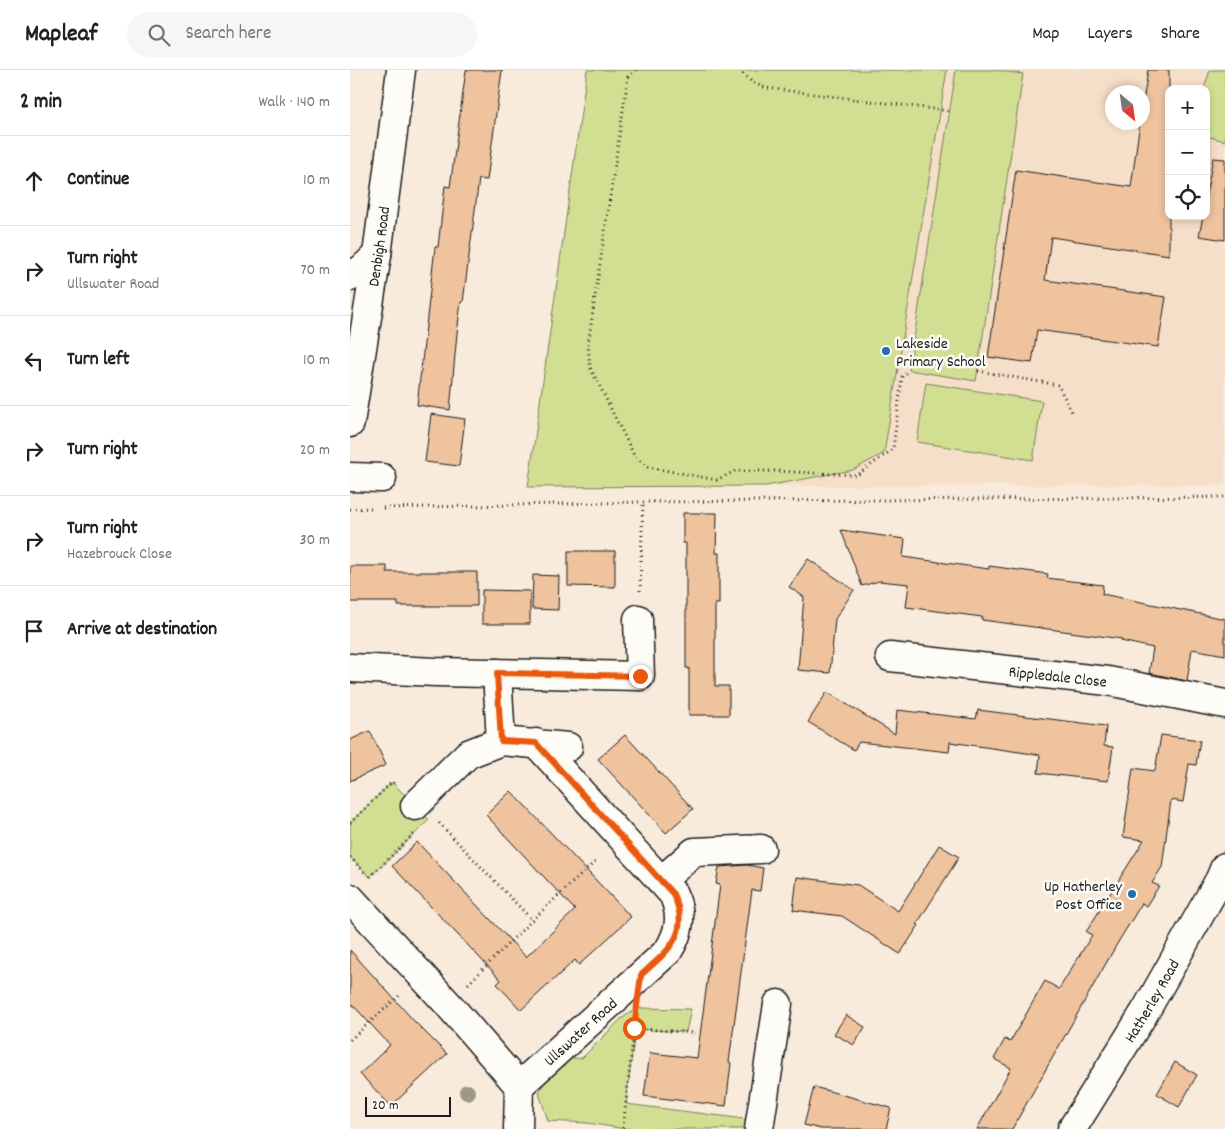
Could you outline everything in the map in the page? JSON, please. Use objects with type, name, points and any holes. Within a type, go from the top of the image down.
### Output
[{"type":"street","name":"Denbigh Road","points":[[350,423],[377,255],[401,70]]},
{"type":"street","points":[[350,277],[377,255]]},
{"type":"street","points":[[350,477],[382,478]]},
{"type":"street","points":[[350,668],[640,676],[638,619]]},
{"type":"street","name":"Rippledale Close","points":[[890,656],[1108,682],[1225,704]]},
{"type":"street","points":[[497,673],[501,741]]},
{"type":"street","points":[[422,813],[468,754],[501,741],[568,747]]},
{"type":"street","name":"Ullswater Road","points":[[519,1086],[668,951],[676,939],[680,926],[678,904],[673,894],[536,743]]},
{"type":"street","points":[[661,881],[694,852],[762,849]]},
{"type":"street","name":"Hatherley Road","points":[[1072,1129],[1146,1010],[1225,868]]},
{"type":"street","points":[[350,898],[448,1004],[519,1086],[518,1129]]},
{"type":"street","points":[[759,1129],[778,1004]]},
{"type":"path","points":[[636,70],[628,77],[588,344],[590,367],[635,457],[648,467],[717,480],[735,471],[857,475],[893,449],[902,377],[909,370]]},
{"type":"path","points":[[739,70],[752,83],[766,88],[949,111]]},
{"type":"path","points":[[978,371],[1058,385],[1072,412]]},
{"type":"path","points":[[350,509],[643,502],[1225,497]]},
{"type":"path","points":[[638,619],[643,502]]},
{"type":"path","points":[[350,823],[392,782],[422,813],[436,819],[532,920]]},
{"type":"path","points":[[350,857],[370,878],[422,813]]},
{"type":"path","points":[[448,1004],[532,920],[596,862]]},
{"type":"path","points":[[623,1128],[641,975]]},
{"type":"path","points":[[350,1040],[421,976]]},
{"type":"path","points":[[634,1028],[695,1033]]},
{"type":"shaded area","name":"Lakeside Primary School","points":[[587,70],[1225,70],[1225,485],[528,487]]},
{"type":"green space","points":[[587,70],[947,70],[884,453],[853,470],[766,486],[528,487]]},
{"type":"green space","points":[[956,70],[994,70],[1023,74],[976,381],[909,370]]},
{"type":"green space","points":[[1210,70],[1225,70],[1225,141],[1210,137],[1210,85],[1205,85]]},
{"type":"green space","points":[[926,383],[1042,401],[1033,460],[917,442]]},
{"type":"green space","points":[[392,782],[429,820],[370,877],[350,857],[350,823]]},
{"type":"green space","points":[[637,1008],[691,1009],[686,1032],[635,1029],[626,1104],[761,1121],[759,1129],[625,1129],[587,1123],[548,1121],[539,1093],[549,1072],[562,1059],[582,1058],[621,1019]]},
{"type":"building","points":[[466,70],[502,70],[487,180],[479,179],[463,302],[461,302],[457,333],[450,410],[417,405],[435,247],[438,247],[445,186],[450,187]]},
{"type":"building","points":[[1148,70],[1169,70],[1169,85],[1165,85],[1165,220],[1169,220],[1169,255],[1051,237],[1045,280],[1166,297],[1158,347],[1037,330],[1032,363],[988,357],[1016,170],[1131,187],[1139,130],[1150,130],[1150,85],[1146,85]]},
{"type":"building","points":[[1213,158],[1225,159],[1225,240],[1199,236],[1202,220],[1210,220],[1210,174]]},
{"type":"building","points":[[431,414],[465,419],[459,466],[425,462]]},
{"type":"building","points":[[683,513],[717,513],[716,553],[719,553],[719,604],[715,604],[715,686],[729,686],[729,715],[689,715],[689,668],[686,668],[686,543],[683,543]]},
{"type":"building","points":[[841,530],[905,539],[903,557],[989,569],[989,566],[1048,574],[1047,578],[1103,585],[1102,594],[1225,619],[1225,655],[1192,649],[1187,681],[1149,673],[1153,648],[1121,641],[1122,639],[982,620],[982,617],[906,607],[909,584],[879,581],[862,586]]},
{"type":"building","points":[[568,551],[615,551],[615,587],[568,586]]},
{"type":"building","points":[[808,559],[854,590],[835,619],[830,673],[798,670],[804,597],[789,587]]},
{"type":"building","points":[[350,566],[387,566],[387,572],[477,572],[477,606],[398,606],[398,602],[350,602]]},
{"type":"building","points":[[533,575],[559,576],[558,610],[532,609]]},
{"type":"building","points":[[482,590],[530,591],[530,624],[482,624]]},
{"type":"building","points":[[827,692],[895,734],[897,710],[976,719],[978,710],[1106,726],[1104,746],[1113,747],[1108,781],[1038,773],[1040,755],[950,742],[949,752],[859,742],[854,750],[808,722]]},
{"type":"building","points":[[370,731],[386,765],[350,781],[350,740]]},
{"type":"building","points":[[625,735],[693,809],[666,833],[598,759]]},
{"type":"building","points":[[1161,735],[1200,740],[1196,765],[1189,764],[1183,802],[1171,800],[1162,867],[1152,883],[1159,886],[1146,906],[1142,903],[1117,944],[1012,1129],[977,1129],[1011,1068],[994,1059],[1005,1039],[1010,1042],[1045,981],[1059,989],[1092,935],[1086,932],[1144,840],[1123,837],[1133,768],[1155,771]]},
{"type":"building","points":[[511,791],[631,917],[579,965],[575,960],[521,1010],[497,984],[501,980],[392,866],[417,842],[526,957],[575,910],[486,815]]},
{"type":"building","points":[[939,845],[959,857],[900,954],[842,916],[793,910],[797,877],[858,885],[898,911]]},
{"type":"building","points":[[747,865],[763,868],[760,891],[752,890],[729,1062],[731,1063],[726,1106],[644,1096],[650,1053],[697,1058],[720,885],[716,884],[719,867]]},
{"type":"building","points":[[350,950],[415,1022],[447,1054],[391,1106],[360,1074],[390,1045],[350,1002]]},
{"type":"building","points":[[846,1015],[865,1027],[854,1045],[834,1034]]},
{"type":"building","points":[[1175,1062],[1197,1075],[1179,1107],[1157,1094]]},
{"type":"building","points":[[814,1087],[891,1108],[886,1129],[821,1129],[804,1125]]},
{"type":"place","name":"Lakeside Primary School","points":[[886,351]]},
{"type":"place","name":"Up Hatherley Post Office","points":[[1132,894]]},
{"type":"route","points":[[634,1028],[641,975],[668,951],[676,939],[680,926],[678,904],[673,894],[536,743],[501,741],[497,673],[640,676]]}]
